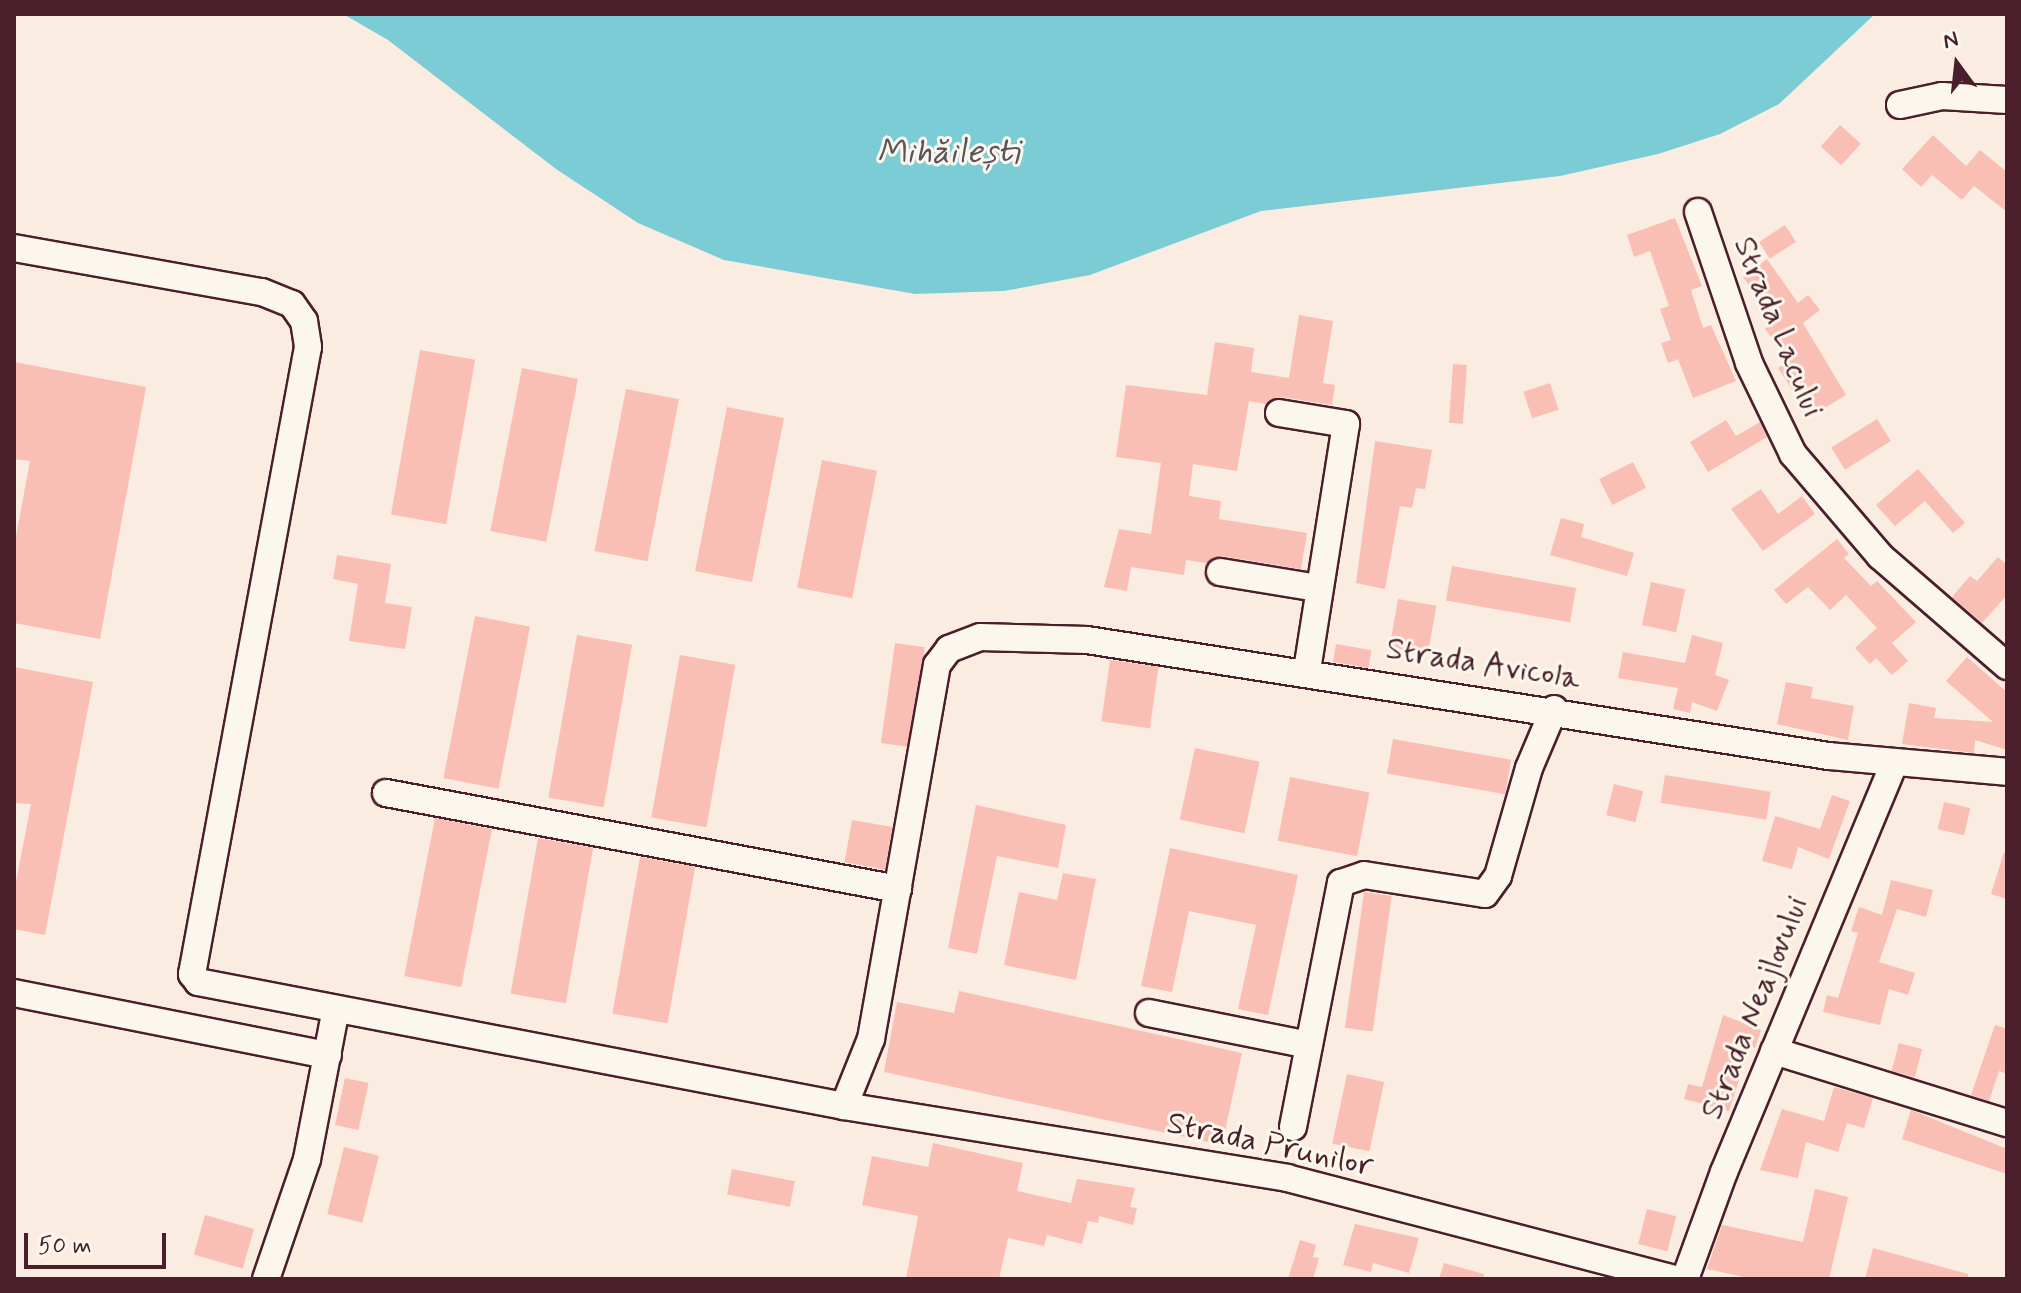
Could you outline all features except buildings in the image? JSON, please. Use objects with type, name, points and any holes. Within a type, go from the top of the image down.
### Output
[{"type":"street","points":[[1900,105],[1942,96],[2007,100]]},
{"type":"street","name":"Strada Lacului","points":[[1698,212],[1749,363],[1793,454],[1880,556],[2007,666]]},
{"type":"street","name":"Strada Prunilor","points":[[14,248],[262,292],[292,304],[304,321],[308,347],[192,974],[198,982],[844,1106],[1287,1178],[1675,1279]]},
{"type":"street","points":[[1279,413],[1346,424],[1307,671]]},
{"type":"street","points":[[1220,572],[1318,588]]},
{"type":"street","name":"Strada Avicola","points":[[898,889],[937,665],[949,649],[980,637],[1087,640],[1307,671],[1894,764],[2007,772]]},
{"type":"street","points":[[1293,1127],[1341,883],[1364,875],[1485,894],[1498,876],[1529,768],[1554,709]]},
{"type":"street","name":"Strada Neajlovului","points":[[1685,1279],[1774,1051],[1894,764]]},
{"type":"street","points":[[386,793],[898,889],[871,1039],[857,1087],[844,1106]]},
{"type":"street","points":[[14,993],[328,1055]]},
{"type":"street","points":[[266,1279],[307,1159],[336,1009]]},
{"type":"street","points":[[1149,1013],[1309,1045]]},
{"type":"street","points":[[1774,1051],[2007,1123]]},
{"type":"water","name":"Mihăilești","points":[[343,14],[1875,14],[1779,104],[1720,134],[1658,154],[1560,176],[1261,211],[1090,275],[1004,291],[915,294],[724,260],[638,223],[556,169],[388,40]]}]
